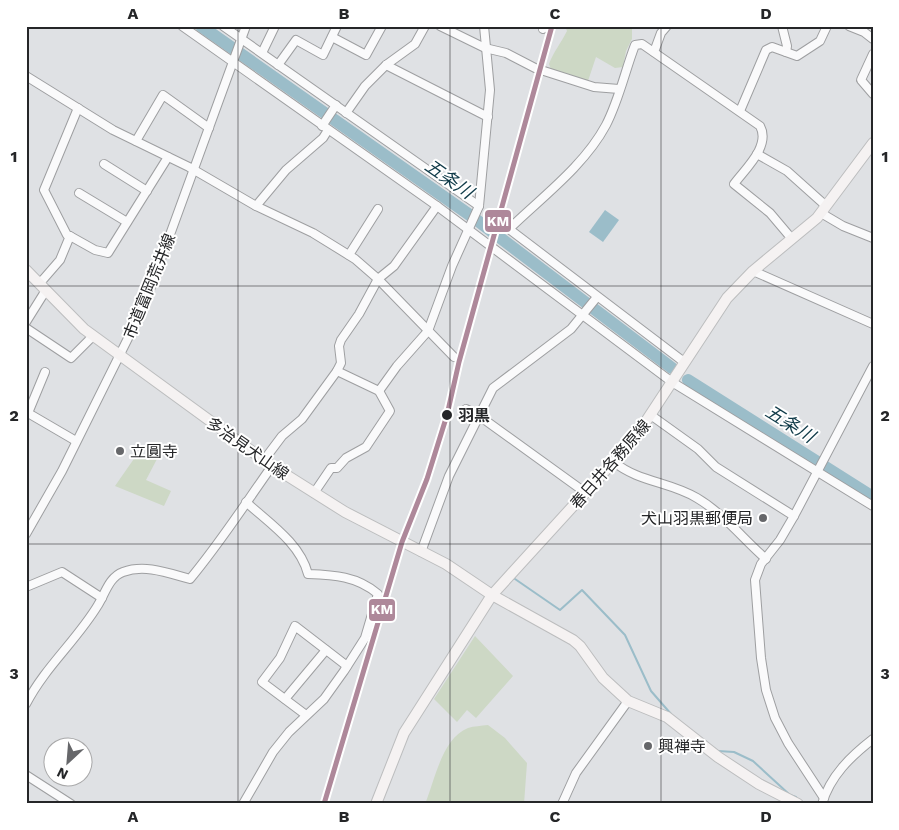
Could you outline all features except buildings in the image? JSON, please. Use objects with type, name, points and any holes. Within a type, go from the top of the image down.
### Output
[{"type":"main road","name":"春日井各務原線","points":[[379,803],[404,733],[492,595],[614,462],[652,416],[717,311],[753,271],[792,239],[823,209],[873,144]]},
{"type":"main road","name":"多治見犬山線","points":[[26,270],[93,336],[268,463],[314,493],[446,564],[492,595],[573,640],[580,646],[603,678],[628,701]]},
{"type":"main road","points":[[628,701],[667,717],[751,778],[798,804]]},
{"type":"street","points":[[182,26],[468,228],[672,382],[873,506]]},
{"type":"street","points":[[223,26],[479,208]]},
{"type":"street","name":"市道富岡荒井線","points":[[26,534],[76,442],[150,292],[246,26]]},
{"type":"street","points":[[262,53],[275,26]]},
{"type":"street","points":[[278,65],[296,40],[322,54],[337,26]]},
{"type":"street","points":[[332,37],[366,55],[382,26]]},
{"type":"street","points":[[346,112],[365,86],[386,65],[415,44],[425,26]]},
{"type":"street","points":[[440,26],[485,48],[506,53],[535,68]]},
{"type":"street","points":[[379,391],[397,366],[428,331],[468,228],[479,208],[490,90],[484,26]]},
{"type":"street","points":[[654,52],[661,33],[667,26]]},
{"type":"street","points":[[782,26],[787,46],[786,52]]},
{"type":"street","points":[[740,111],[766,50],[772,47],[797,56],[820,41],[827,26]]},
{"type":"street","points":[[849,26],[864,32],[873,39]]},
{"type":"street","points":[[684,362],[509,229],[588,151],[609,118],[635,45],[642,44],[760,126],[763,132],[757,154],[734,184],[770,213],[792,239]]},
{"type":"street","points":[[873,54],[860,80],[873,94]]},
{"type":"street","points":[[386,65],[488,117]]},
{"type":"street","points":[[544,71],[594,87],[619,89]]},
{"type":"street","points":[[26,76],[136,141],[256,206],[313,233],[349,255],[378,279],[454,357]]},
{"type":"street","points":[[136,141],[163,95],[209,128]]},
{"type":"street","points":[[256,206],[286,170],[323,138],[325,128],[336,106]]},
{"type":"street","points":[[78,108],[44,190],[67,235],[95,250],[108,253],[168,158]]},
{"type":"street","points":[[757,154],[787,171],[823,209],[843,226],[873,238]]},
{"type":"street","points":[[104,164],[147,191]]},
{"type":"street","points":[[79,193],[127,222]]},
{"type":"street","points":[[26,704],[36,684],[102,598],[116,576],[127,571],[146,568],[190,579],[217,547],[246,502],[282,436],[302,419],[320,391],[337,371],[341,363],[339,346],[341,340],[359,314],[378,279],[394,266],[437,206]]},
{"type":"street","points":[[349,255],[378,209]]},
{"type":"street","points":[[26,322],[43,286],[60,260],[70,236]]},
{"type":"street","points":[[753,271],[873,324]]},
{"type":"street","points":[[421,552],[449,476],[493,388],[554,344],[583,314],[597,296]]},
{"type":"street","points":[[26,328],[71,358],[93,336]]},
{"type":"street","points":[[873,366],[794,516],[759,569],[755,591],[766,690],[775,718],[823,801],[852,754],[873,739]]},
{"type":"street","points":[[314,493],[332,468],[337,468],[346,458],[366,448],[389,414],[379,391],[337,371]]},
{"type":"street","points":[[45,372],[28,413],[76,442]]},
{"type":"street","points":[[466,409],[478,415],[586,493]]},
{"type":"street","points":[[652,416],[698,449],[716,467],[794,516]]},
{"type":"street","points":[[614,462],[632,474],[666,484],[699,499],[734,527],[766,559]]},
{"type":"street","points":[[243,804],[273,752],[306,715],[324,699],[366,638],[378,594],[369,586],[350,578],[308,574],[305,564],[289,540],[246,502]]},
{"type":"street","points":[[26,587],[62,572],[102,598]]},
{"type":"street","points":[[306,715],[262,682],[280,658],[294,626],[347,666]]},
{"type":"street","points":[[285,699],[326,650]]},
{"type":"street","points":[[562,804],[576,773],[628,701]]},
{"type":"street","points":[[26,775],[69,803]]},
{"type":"green space","points":[[565,26],[632,26],[632,39],[626,51],[623,67],[615,68],[596,57],[588,81],[552,72],[549,64],[567,31]]},
{"type":"green space","points":[[138,453],[157,459],[146,480],[171,491],[164,506],[115,486]]},
{"type":"green space","points":[[475,636],[513,676],[476,718],[467,710],[457,722],[434,699]]},
{"type":"green space","points":[[488,725],[505,738],[527,763],[524,804],[425,804],[441,761],[452,741],[459,733],[468,728]]},
{"type":"water","points":[[605,210],[619,220],[603,242],[589,232]]},
{"type":"waterway","name":"五条川","points":[[201,26],[474,218],[672,368]]},
{"type":"waterway","name":"五条川","points":[[688,380],[873,497]]},
{"type":"waterway","points":[[515,579],[560,610],[582,590],[625,635],[651,691],[671,714]]},
{"type":"waterway","points":[[718,751],[734,752],[753,761],[790,795],[796,797]]},
{"type":"transit line","name":"KM","points":[[324,804],[402,542],[427,479],[447,415],[459,362],[552,26]]},
{"type":"place","name":"羽黒","points":[[447,415]]},
{"type":"place","name":"立圓寺","points":[[120,451]]},
{"type":"place","name":"犬山羽黒郵便局","points":[[763,518]]},
{"type":"place","name":"興禅寺","points":[[648,746]]}]
